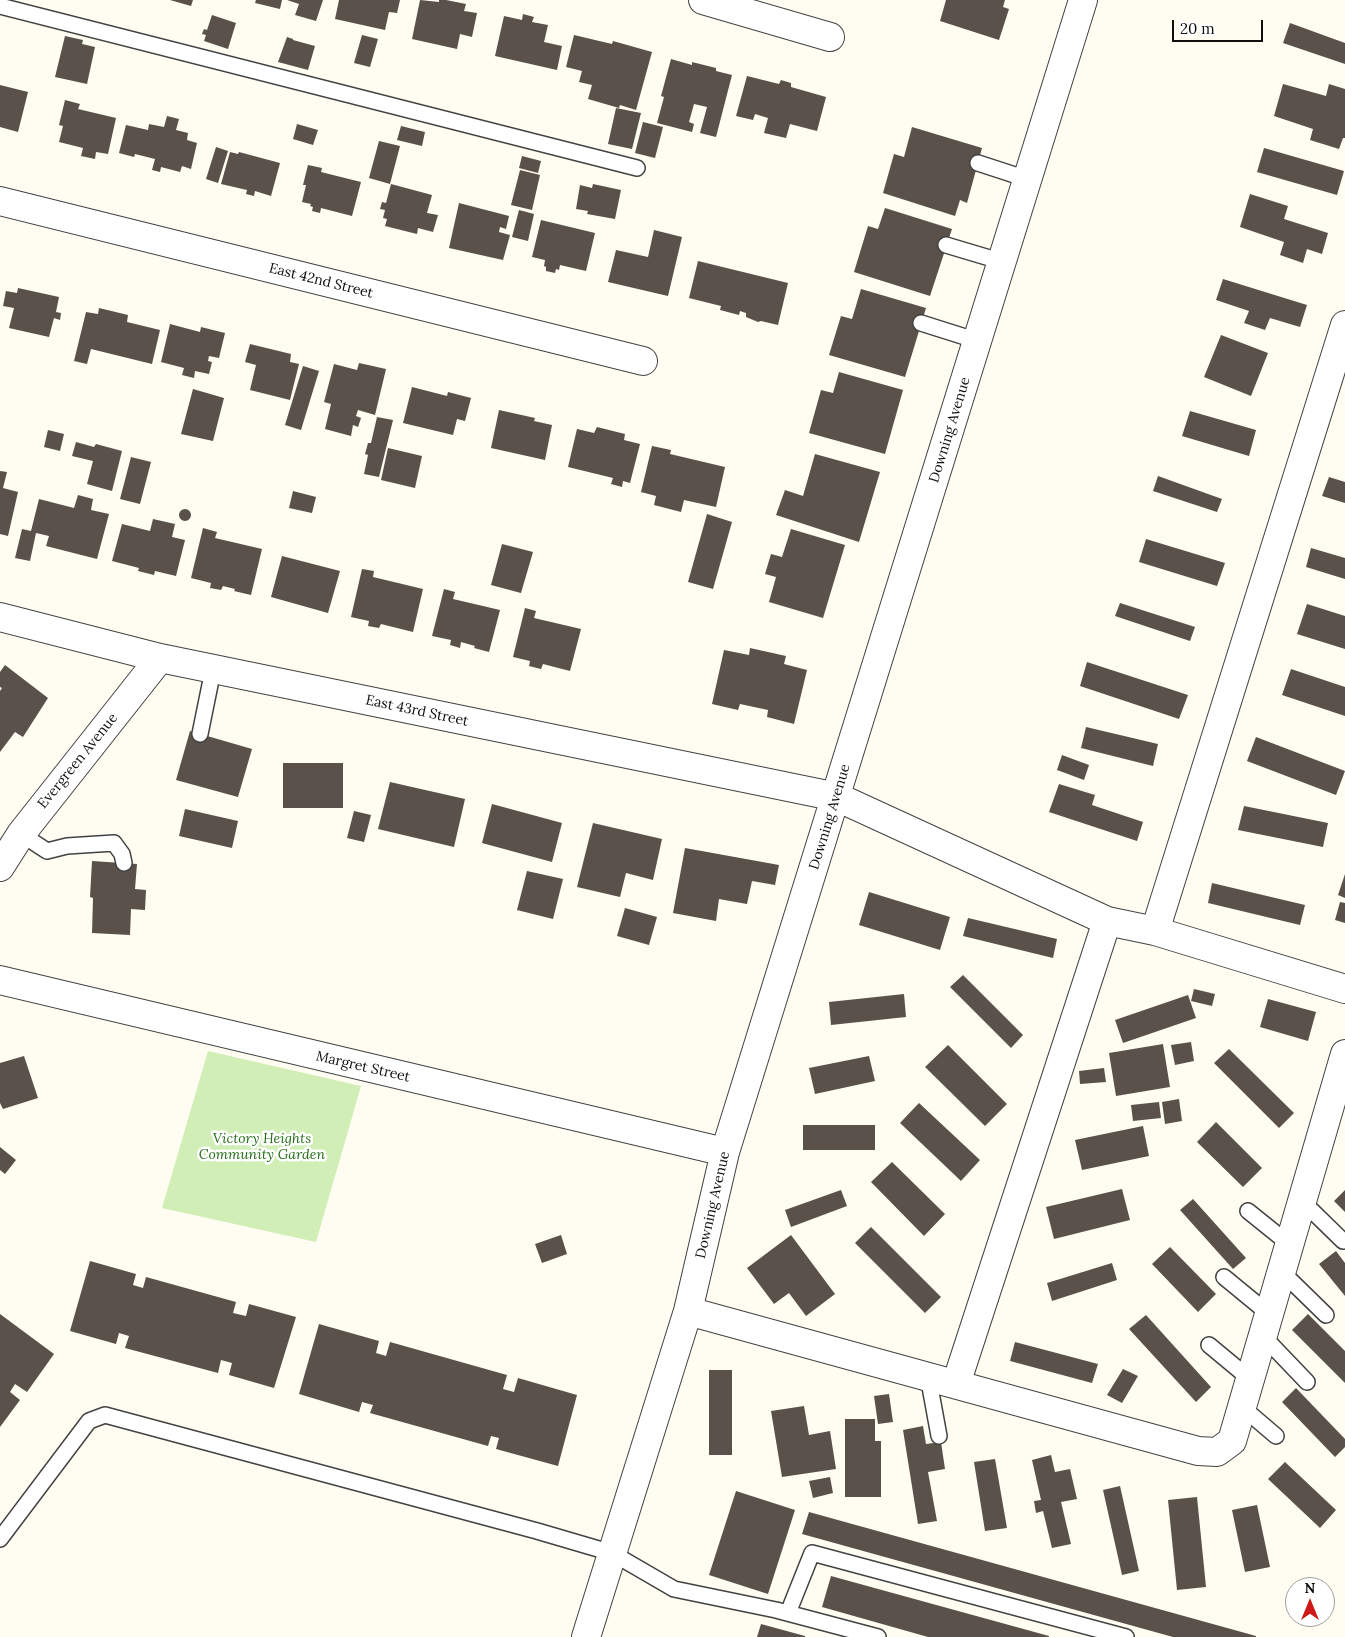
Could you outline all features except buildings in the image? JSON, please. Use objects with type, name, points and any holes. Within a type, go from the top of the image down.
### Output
[{"type":"street","points":[[703,0],[830,36]]},
{"type":"street","name":"Downing Avenue","points":[[586,1637],[688,1310],[726,1152],[1083,0]]},
{"type":"street","name":"East 42nd Street","points":[[0,201],[643,361]]},
{"type":"street","points":[[1154,932],[1345,325]]},
{"type":"street","name":"East 43rd Street","points":[[0,617],[213,670],[837,797],[1107,921],[1154,932],[1345,989]]},
{"type":"street","name":"Evergreen Avenue","points":[[0,867],[21,834],[160,658]]},
{"type":"street","points":[[956,1384],[1107,921]]},
{"type":"street","name":"Margret Street","points":[[0,980],[726,1152]]},
{"type":"street","points":[[688,1310],[1198,1451],[1217,1452],[1232,1441],[1345,1054]]},
{"type":"lane","points":[[0,6],[637,168]]},
{"type":"lane","points":[[978,163],[1027,179]]},
{"type":"lane","points":[[946,245],[1002,262]]},
{"type":"lane","points":[[921,323],[978,341]]},
{"type":"lane","points":[[200,734],[213,670]]},
{"type":"lane","points":[[21,834],[47,850],[67,846],[114,843],[122,854],[124,863]]},
{"type":"lane","points":[[1302,1201],[1343,1241]]},
{"type":"lane","points":[[1248,1211],[1290,1244]]},
{"type":"lane","points":[[1281,1271],[1326,1315]]},
{"type":"lane","points":[[1224,1277],[1266,1324],[1307,1382]]},
{"type":"lane","points":[[1208,1345],[1250,1379]]},
{"type":"lane","points":[[928,1376],[939,1436]]},
{"type":"lane","points":[[1242,1406],[1276,1436]]},
{"type":"lane","points":[[0,1539],[89,1421],[105,1415],[537,1531],[612,1553],[674,1588],[788,1613],[878,1637]]},
{"type":"lane","points":[[788,1613],[812,1553],[1126,1637]]},
{"type":"green space","name":"Victory Heights Community Garden","points":[[208,1051],[361,1086],[316,1242],[162,1208]]}]
